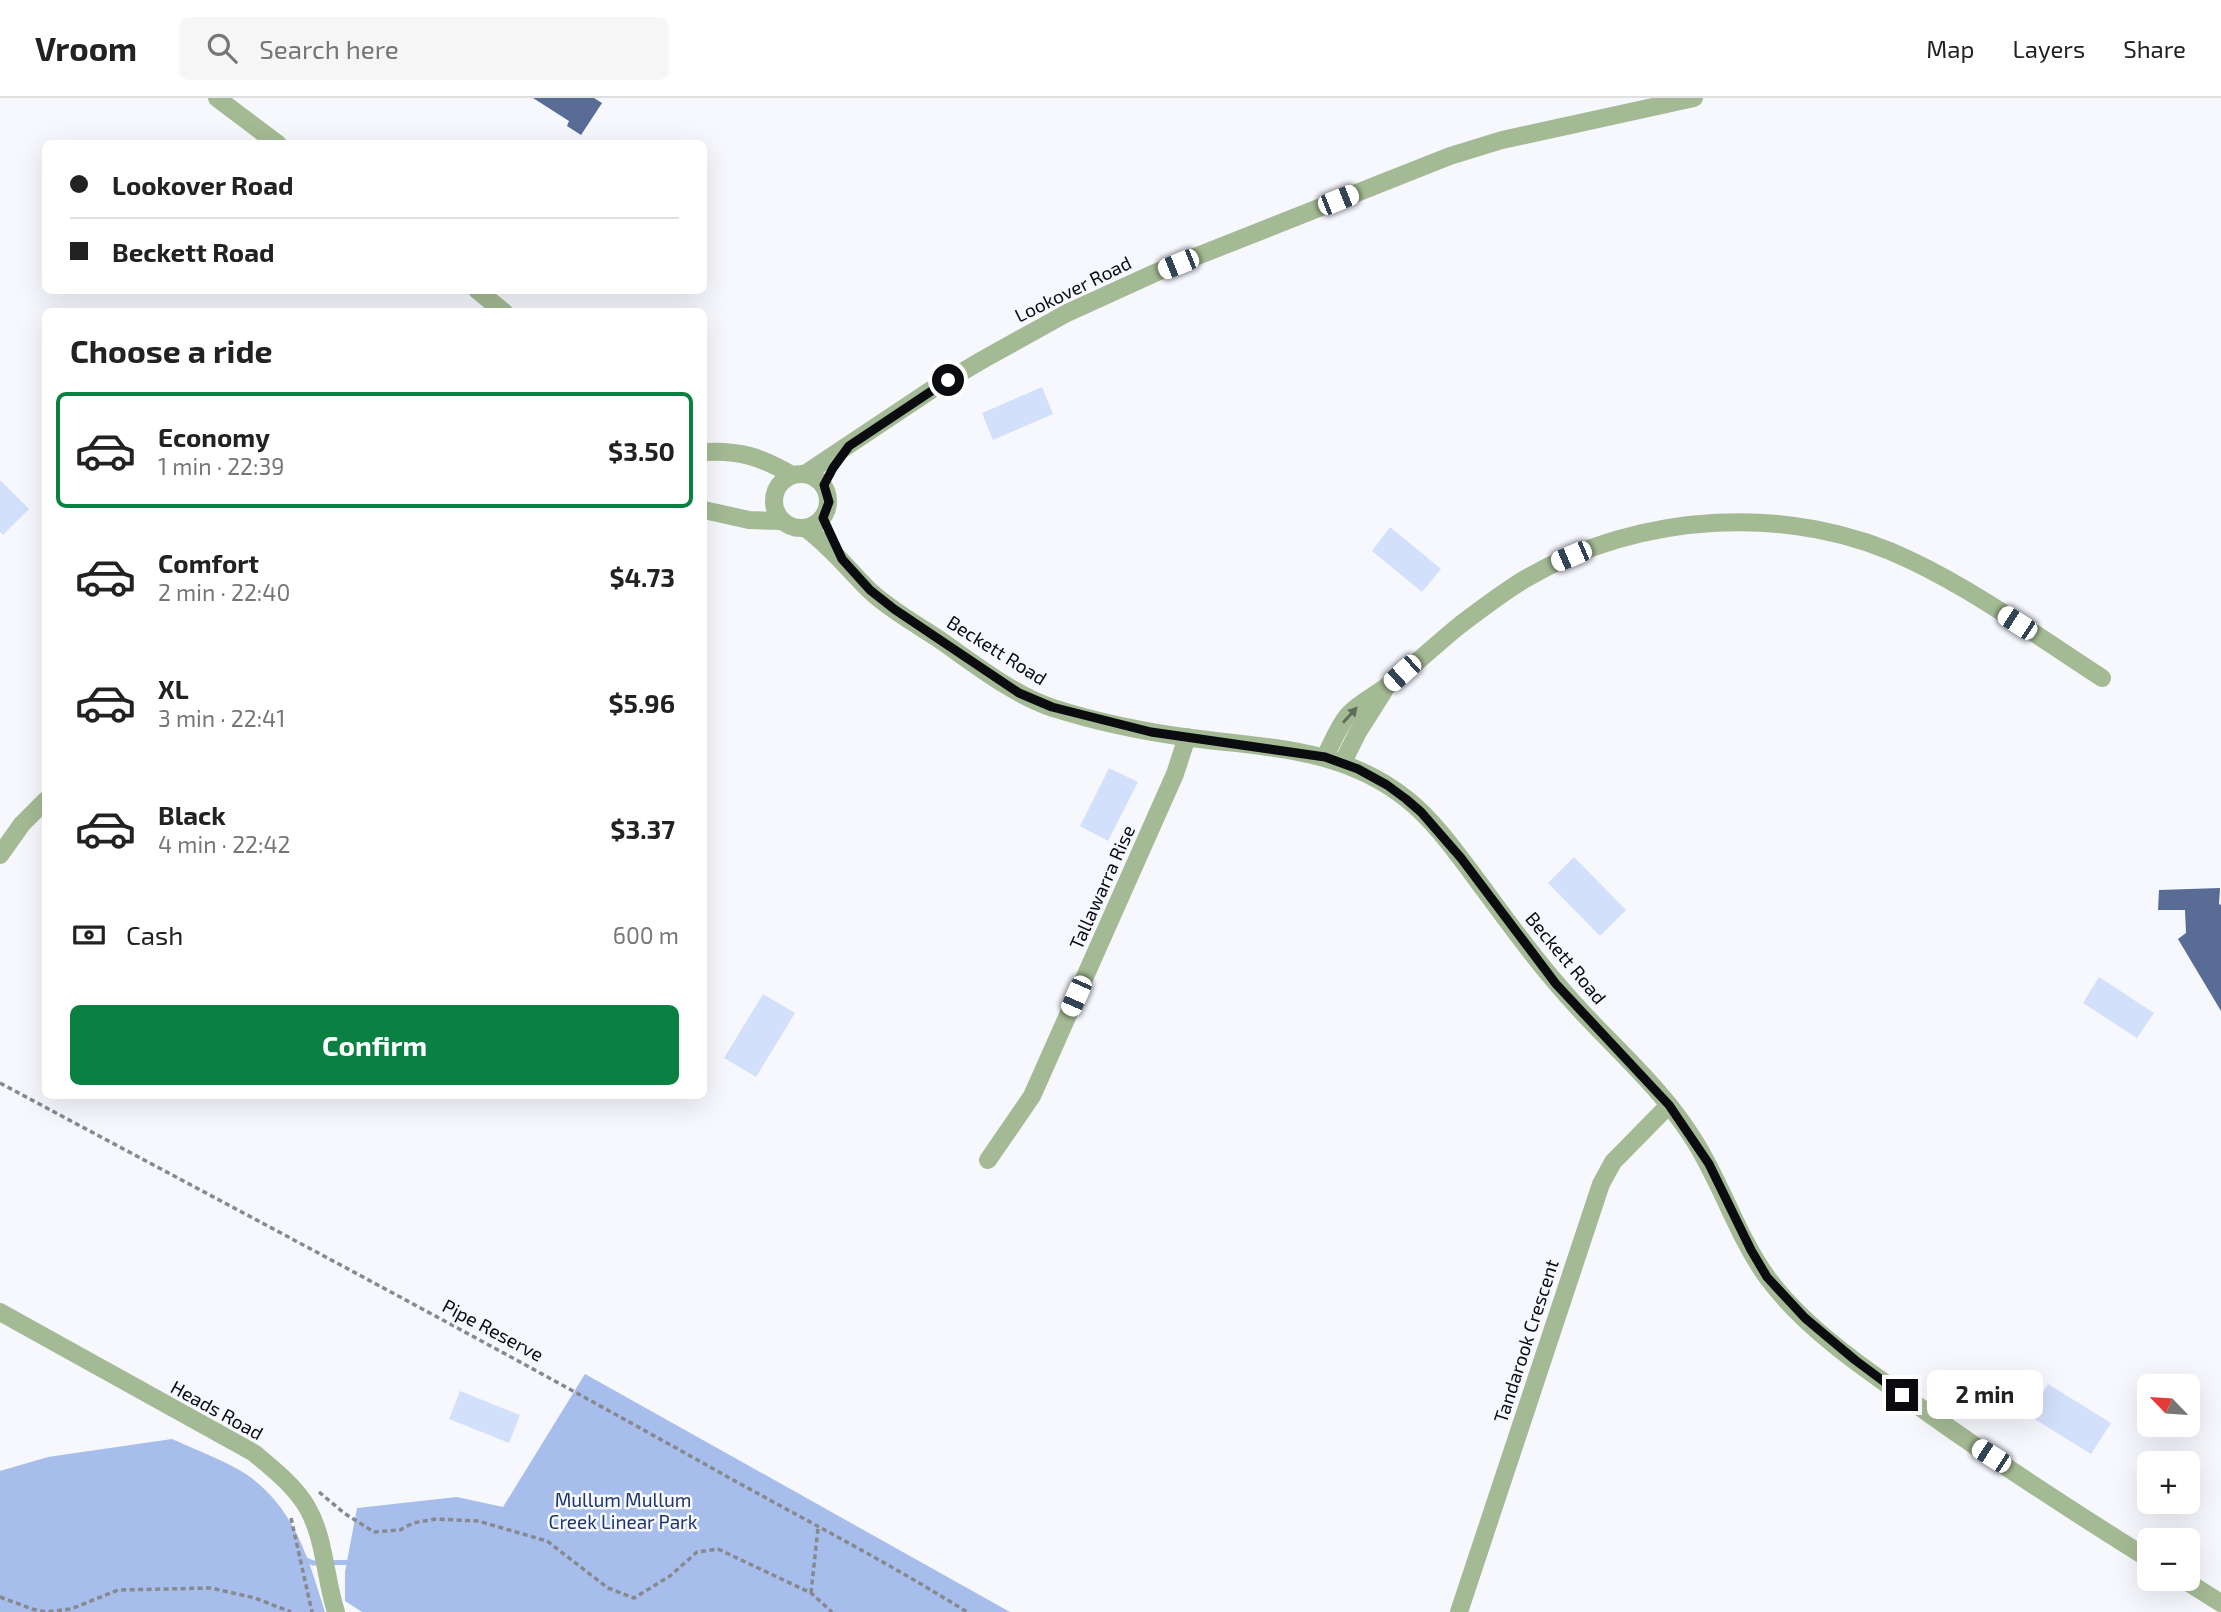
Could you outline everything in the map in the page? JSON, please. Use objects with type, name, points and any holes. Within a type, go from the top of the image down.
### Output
[{"type":"street","points":[[217,98],[273,140]]},
{"type":"street","name":"Lookover Road","points":[[799,474],[849,446],[931,390],[984,359],[1067,313],[1157,272],[1450,156],[1502,140],[1694,98]]},
{"type":"street","points":[[482,294],[499,308]]},
{"type":"street","name":"Lookover Road","points":[[824,485],[849,446]]},
{"type":"street","points":[[707,452],[739,452],[752,456],[772,463],[799,474],[812,476],[824,485],[829,502],[823,518],[812,527],[805,528],[792,527],[782,521],[776,514],[776,491],[768,470],[752,456]]},
{"type":"street","points":[[749,520],[776,491],[799,474]]},
{"type":"street","points":[[707,511],[749,520],[782,521]]},
{"type":"street","name":"Beckett Road","points":[[823,518],[842,559]]},
{"type":"street","points":[[1325,757],[1347,716],[1498,596],[1554,564],[1625,537],[1712,523],[1783,524],[1823,531],[1870,544],[1910,560],[1958,586],[2102,678]]},
{"type":"street","name":"Beckett Road","points":[[805,528],[823,540],[870,590],[894,609],[1019,693],[1052,707],[1151,732],[1325,757],[1343,762],[1387,785],[1421,812],[1461,858],[1556,984],[1669,1105],[1709,1164],[1767,1277],[1805,1318],[1855,1360],[1912,1402],[2137,1551]]},
{"type":"street","points":[[1343,762],[1358,732],[1388,685]]},
{"type":"street","name":"Tallawarra Rise","points":[[988,1160],[1032,1096],[1175,774],[1187,737]]},
{"type":"street","points":[[0,855],[22,824],[42,804]]},
{"type":"street","name":"Tandarook Crescent","points":[[1459,1612],[1601,1184],[1613,1162],[1669,1105]]},
{"type":"street","name":"Heads Road","points":[[0,1312],[254,1453],[293,1488],[306,1506],[314,1523],[336,1612]]},
{"type":"street","points":[[2200,1590],[2221,1603]]},
{"type":"path","name":"Pipe Reserve","points":[[0,1083],[538,1370],[818,1528],[904,1573],[967,1612]]},
{"type":"path","points":[[293,1488],[307,1482],[344,1513],[374,1532],[400,1530],[413,1523],[436,1519],[478,1521],[547,1541],[608,1588],[634,1598],[670,1576],[697,1552],[718,1549],[811,1593],[831,1612]]},
{"type":"path","points":[[291,1516],[312,1612]]},
{"type":"path","points":[[811,1593],[818,1528]]},
{"type":"path","points":[[0,1597],[46,1612],[71,1609],[118,1590],[211,1588],[255,1598],[291,1612]]},
{"type":"shaded area","points":[[1042,387],[1053,414],[993,440],[982,413]]},
{"type":"shaded area","points":[[0,480],[29,509],[3,535],[0,532]]},
{"type":"shaded area","points":[[1390,527],[1441,569],[1422,592],[1372,551]]},
{"type":"shaded area","points":[[1109,768],[1138,782],[1108,841],[1080,826]]},
{"type":"shaded area","points":[[1574,857],[1626,910],[1600,936],[1548,883]]},
{"type":"shaded area","points":[[2099,977],[2154,1013],[2137,1038],[2083,1003]]},
{"type":"shaded area","points":[[763,994],[795,1013],[756,1077],[724,1058]]},
{"type":"shaded area","points":[[2048,1384],[2111,1423],[2091,1454],[2028,1415]]},
{"type":"shaded area","points":[[460,1391],[520,1415],[509,1443],[449,1419]]},
{"type":"green space","name":"Mullum Mullum Creek Linear Park","points":[[585,1374],[1010,1612],[362,1612],[345,1601],[345,1572],[357,1508],[457,1497],[503,1507]]},
{"type":"green space","points":[[172,1439],[246,1474],[277,1502],[298,1535],[325,1612],[0,1612],[0,1471],[48,1457]]},
{"type":"building","points":[[533,98],[594,98],[602,103],[581,135],[567,126],[569,121]]},
{"type":"building","points":[[2220,888],[2221,1011],[2178,939],[2186,933],[2185,910],[2158,910],[2159,890]]},
{"type":"waterway","points":[[0,1557],[104,1527],[137,1524],[171,1506],[202,1501],[275,1546],[313,1563],[428,1561],[642,1612]]},
{"type":"route","points":[[948,380],[849,446],[824,485],[829,502],[823,518],[842,559],[870,590],[1019,693],[1052,707],[1151,732],[1325,757],[1358,769],[1406,799],[1421,812],[1461,858],[1556,984],[1669,1105],[1709,1164],[1767,1277],[1805,1318],[1902,1395]]}]
